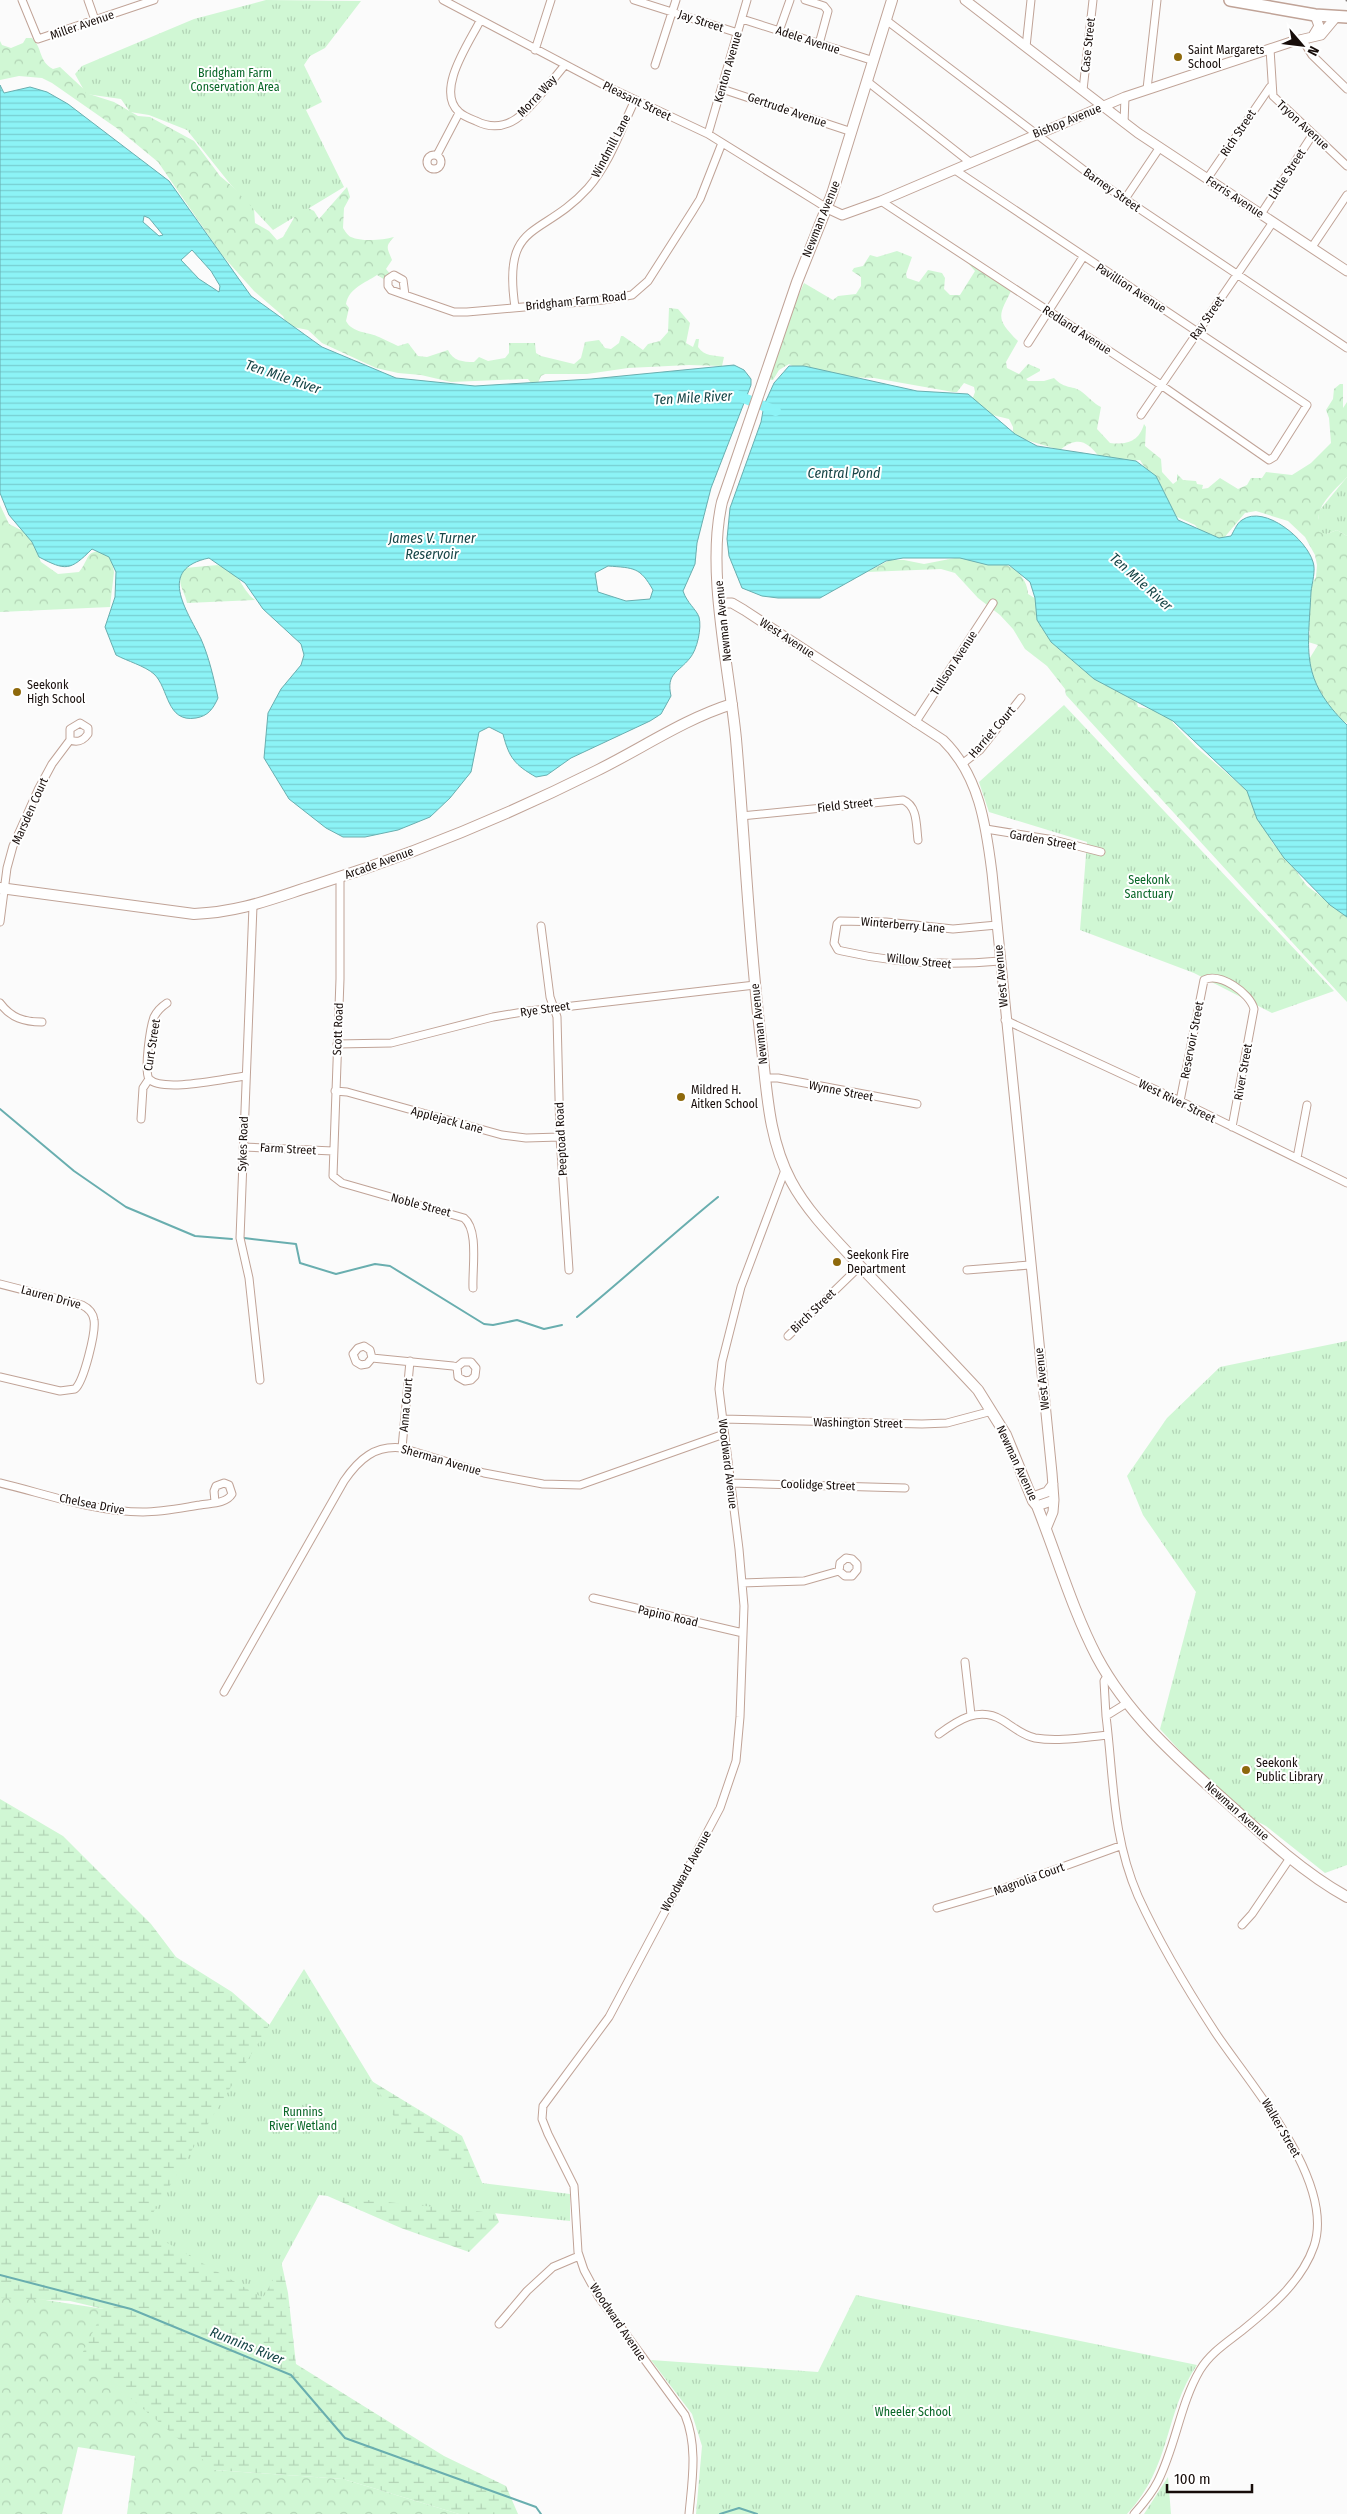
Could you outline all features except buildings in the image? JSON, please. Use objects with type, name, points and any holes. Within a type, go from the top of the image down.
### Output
[{"type":"main road","name":"Newman Avenue","points":[[892,0],[828,208],[800,273],[718,519],[716,534],[720,603],[732,704],[755,985],[771,1124],[786,1170],[796,1189],[822,1224],[978,1390],[992,1412],[1006,1435],[1035,1502],[1046,1529],[1047,1538],[1082,1624],[1108,1675],[1127,1703],[1147,1729],[1290,1858],[1319,1881],[1347,1897]]},
{"type":"main road","points":[[1230,0],[1315,16],[1341,17]]},
{"type":"main road","name":"Arcade Avenue","points":[[2,888],[194,914],[220,913],[253,906],[340,877],[508,812],[574,782],[711,711],[732,704]]},
{"type":"street","name":"Miller Avenue","points":[[22,0],[38,39],[154,0]]},
{"type":"street","points":[[88,0],[95,20]]},
{"type":"street","name":"Pleasant Street","points":[[443,0],[535,50],[708,134],[828,208]]},
{"type":"street","points":[[535,50],[551,0]]},
{"type":"street","name":"Jay Street","points":[[634,0],[738,33]]},
{"type":"street","points":[[655,65],[676,0]]},
{"type":"street","name":"Kenton Avenue","points":[[708,134],[747,0]]},
{"type":"street","points":[[779,31],[790,0]]},
{"type":"street","points":[[805,0],[824,6],[828,11],[819,44]]},
{"type":"street","name":"Ferris Avenue","points":[[964,0],[1124,123],[1347,270]]},
{"type":"street","points":[[1026,47],[1031,0]]},
{"type":"street","name":"Case Street","points":[[1083,90],[1093,0]]},
{"type":"street","points":[[1147,89],[1157,0]]},
{"type":"street","points":[[1313,36],[1319,26],[1315,16]]},
{"type":"street","name":"Bishop Avenue","points":[[828,208],[842,215],[881,201],[1035,134],[1147,89],[1302,39],[1320,35],[1341,17]]},
{"type":"street","name":"Adele Avenue","points":[[742,19],[874,61]]},
{"type":"street","name":"Barney Street","points":[[886,20],[1035,134],[1125,199],[1347,348]]},
{"type":"street","points":[[437,155],[460,113],[452,98],[453,74],[480,21]]},
{"type":"street","points":[[1302,39],[1312,55],[1347,89]]},
{"type":"street","name":"Tryon Avenue","points":[[1270,49],[1270,87],[1272,96],[1347,166]]},
{"type":"street","name":"Morra Way","points":[[460,113],[488,126],[497,126],[517,118],[565,65]]},
{"type":"street","points":[[868,82],[970,163]]},
{"type":"street","name":"Rich Street","points":[[1207,179],[1270,87]]},
{"type":"street","name":"Gertrude Avenue","points":[[722,89],[852,132]]},
{"type":"street","points":[[1124,123],[1126,97]]},
{"type":"street","name":"Windmill Lane","points":[[516,307],[512,275],[514,255],[519,244],[532,230],[566,208],[588,187],[601,170],[635,100]]},
{"type":"street","name":"Little Street","points":[[1261,214],[1313,134]]},
{"type":"street","name":"Bridgham Farm Road","points":[[405,295],[454,312],[632,295],[648,281],[700,198],[722,143]]},
{"type":"street","points":[[1125,199],[1160,147]]},
{"type":"street","name":"Pavillion Avenue","points":[[955,170],[1307,406],[1271,458]]},
{"type":"street","points":[[1312,247],[1347,195]]},
{"type":"street","name":"Redland Avenue","points":[[881,201],[1161,385],[1269,460],[1271,458]]},
{"type":"street","name":"Ray Street","points":[[1141,415],[1273,222]]},
{"type":"street","points":[[1028,343],[1083,257]]},
{"type":"street","name":"West Avenue","points":[[720,603],[732,603],[744,610],[943,740],[962,764],[979,802],[986,829],[997,925],[1005,1020],[1053,1484],[1053,1512],[1046,1529]]},
{"type":"street","name":"Tullson Avenue","points":[[915,723],[993,603]]},
{"type":"street","name":"Harriet Court","points":[[962,764],[980,750],[1021,698]]},
{"type":"street","name":"Marsden Court","points":[[0,922],[2,888],[13,846],[52,764],[70,740]]},
{"type":"street","name":"Field Street","points":[[741,816],[903,800],[911,804],[914,810],[918,840]]},
{"type":"street","name":"Garden Street","points":[[986,829],[1054,840],[1101,852]]},
{"type":"street","name":"Scott Road","points":[[335,1179],[332,1171],[338,1044],[340,877]]},
{"type":"street","name":"Sykes Road","points":[[253,906],[240,1238],[249,1278],[260,1380]]},
{"type":"street","name":"Winterberry Lane","points":[[838,950],[834,943],[837,924],[840,921],[886,922],[953,929],[997,925]]},
{"type":"street","name":"Peeptoad Road","points":[[541,926],[550,997],[557,1016],[560,1137],[569,1270]]},
{"type":"street","name":"Willow Street","points":[[838,950],[889,959],[951,965],[1000,961]]},
{"type":"street","name":"Reservoir Street","points":[[1180,1101],[1204,980],[1217,979],[1240,991],[1252,1003],[1253,1016]]},
{"type":"street","name":"Rye Street","points":[[338,1044],[391,1044],[493,1017],[553,1008],[755,985]]},
{"type":"street","points":[[0,1003],[7,1012],[25,1022],[42,1022]]},
{"type":"street","name":"Curt Street","points":[[141,1119],[143,1088],[149,1079],[146,1069],[154,1018],[159,1008],[167,1003]]},
{"type":"street","name":"River Street","points":[[1232,1127],[1253,1016]]},
{"type":"street","name":"West River Street","points":[[1005,1020],[1180,1101],[1347,1183]]},
{"type":"street","points":[[149,1079],[156,1083],[190,1085],[246,1076]]},
{"type":"street","name":"Wynne Street","points":[[765,1078],[778,1078],[917,1104]]},
{"type":"street","name":"Applejack Lane","points":[[336,1091],[347,1092],[502,1135],[526,1138],[560,1137]]},
{"type":"street","points":[[1297,1158],[1307,1105]]},
{"type":"street","name":"Farm Street","points":[[243,1147],[333,1151]]},
{"type":"street","name":"Woodward Avenue","points":[[689,2514],[693,2451],[690,2427],[685,2415],[598,2296],[579,2256],[574,2186],[542,2118],[543,2106],[609,2017],[720,1808],[736,1761],[740,1717],[743,1632],[742,1582],[719,1389],[722,1362],[733,1315],[755,1246],[786,1170]]},
{"type":"street","name":"Noble Street","points":[[335,1179],[342,1183],[464,1218],[469,1222],[473,1235],[472,1288]]},
{"type":"street","points":[[967,1270],[1030,1265]]},
{"type":"street","name":"Birch Street","points":[[788,1336],[860,1266]]},
{"type":"street","name":"Lauren Drive","points":[[0,1284],[82,1305],[89,1310],[94,1320],[83,1377],[75,1389],[60,1391],[0,1377]]},
{"type":"street","name":"Anna Court","points":[[372,1358],[457,1367]]},
{"type":"street","name":"Anna Court","points":[[402,1448],[410,1361]]},
{"type":"street","name":"Washington Street","points":[[722,1419],[922,1424],[947,1423],[992,1412]]},
{"type":"street","name":"Sherman Avenue","points":[[224,1692],[308,1543],[356,1464],[378,1450],[402,1448],[484,1473],[543,1484],[580,1485],[724,1434]]},
{"type":"street","name":"Chelsea Drive","points":[[0,1483],[91,1506],[131,1512],[167,1510],[215,1502]]},
{"type":"street","name":"Coolidge Street","points":[[731,1483],[905,1488]]},
{"type":"street","points":[[1035,1502],[1053,1484]]},
{"type":"street","points":[[1035,1502],[1054,1500]]},
{"type":"street","points":[[742,1582],[804,1581],[839,1571]]},
{"type":"street","name":"Papino Road","points":[[593,1598],[743,1632]]},
{"type":"street","points":[[965,1662],[971,1715]]},
{"type":"street","name":"Walker Street","points":[[1108,1675],[1104,1681],[1113,1799],[1120,1846],[1138,1896],[1184,1981],[1215,2032],[1259,2092],[1295,2150],[1312,2194],[1318,2218],[1318,2231],[1314,2247],[1303,2268],[1288,2288],[1265,2311],[1208,2358],[1201,2369],[1188,2397],[1158,2483],[1134,2514]]},
{"type":"street","points":[[1106,1716],[1127,1703]]},
{"type":"street","points":[[939,1734],[971,1715],[994,1716],[1018,1732],[1039,1738],[1108,1735]]},
{"type":"street","name":"Magnolia Court","points":[[936,1908],[999,1890],[1120,1846]]},
{"type":"street","points":[[1242,1925],[1252,1914],[1290,1858]]},
{"type":"street","points":[[499,2324],[527,2292],[553,2268],[579,2256]]},
{"type":"green space","name":"Bridgham Farm Conservation Area","points":[[266,0],[361,1],[325,48],[310,56],[304,65],[322,102],[306,110],[344,187],[273,230],[231,185],[187,130],[149,115],[130,112],[121,99],[86,94],[75,74],[82,66],[194,19]]},
{"type":"green space","points":[[26,38],[32,38],[48,66],[53,69],[60,67],[89,94],[114,102],[138,116],[150,117],[194,141],[220,176],[246,198],[254,209],[255,223],[269,231],[277,240],[283,237],[295,216],[306,207],[314,211],[319,219],[347,187],[350,197],[344,208],[343,228],[348,235],[356,239],[367,240],[394,237],[388,246],[392,260],[386,269],[392,276],[387,281],[377,275],[358,286],[348,298],[346,304],[349,308],[346,321],[356,330],[375,335],[398,346],[408,343],[418,356],[427,357],[448,350],[453,357],[462,361],[474,362],[479,357],[488,361],[505,358],[509,353],[509,343],[535,343],[536,353],[541,356],[574,364],[581,358],[585,342],[599,340],[605,348],[611,349],[619,343],[621,336],[623,336],[643,350],[648,344],[660,341],[668,332],[669,308],[678,309],[690,323],[686,343],[693,347],[696,339],[699,339],[698,347],[701,350],[710,355],[724,357],[722,366],[689,365],[628,368],[587,374],[545,374],[541,376],[538,383],[532,384],[528,379],[451,382],[376,368],[322,343],[308,330],[288,326],[283,316],[254,291],[222,255],[158,162],[118,129],[42,78],[19,76],[0,80],[0,41],[2,45],[11,48],[23,43]]},
{"type":"green space","points":[[897,251],[912,257],[906,274],[907,278],[919,282],[928,270],[942,273],[945,278],[944,289],[950,295],[960,295],[975,271],[967,262],[972,260],[1013,287],[1004,304],[1001,316],[1005,327],[1018,341],[1006,362],[1007,368],[1019,374],[1028,364],[1040,369],[1040,371],[1026,379],[1028,381],[1044,381],[1054,378],[1066,386],[1082,392],[1101,407],[1097,429],[1110,443],[1126,443],[1131,441],[1139,435],[1144,424],[1146,427],[1145,446],[1161,459],[1162,472],[1173,484],[1177,481],[1177,474],[1183,480],[1196,481],[1197,484],[1203,485],[1202,489],[1208,488],[1220,478],[1238,489],[1247,485],[1251,478],[1262,478],[1266,472],[1292,475],[1311,463],[1331,443],[1329,418],[1326,410],[1333,399],[1334,389],[1343,384],[1343,408],[1347,402],[1347,477],[1324,502],[1319,514],[1319,520],[1327,534],[1337,530],[1347,536],[1347,723],[1328,716],[1306,664],[1318,645],[1308,642],[1310,632],[1305,622],[1310,587],[1316,577],[1317,565],[1315,555],[1305,537],[1288,521],[1256,511],[1245,513],[1223,539],[1212,541],[1203,535],[1195,525],[1175,516],[1140,460],[1117,461],[1100,458],[1082,442],[1072,443],[1060,450],[1013,436],[1013,427],[1009,419],[988,414],[972,400],[975,392],[974,387],[964,383],[957,392],[953,392],[874,378],[846,377],[796,368],[789,364],[779,370],[773,380],[765,379],[792,288],[799,294],[804,283],[833,300],[838,296],[856,294],[861,286],[861,277],[852,271],[854,268],[863,266],[870,255],[877,257]]},
{"type":"green space","points":[[1347,477],[1347,536],[1337,530],[1327,534],[1319,532],[1319,511]]},
{"type":"green space","points":[[0,505],[9,524],[23,531],[31,540],[41,562],[58,574],[79,572],[92,553],[102,552],[110,554],[114,572],[110,607],[0,612]]},
{"type":"green space","points":[[968,557],[979,563],[987,561],[1003,564],[1018,572],[1023,578],[1028,594],[1038,600],[1135,695],[1138,707],[1169,712],[1173,723],[1196,747],[1250,793],[1273,844],[1281,850],[1307,886],[1347,916],[1347,1002],[1066,695],[1065,689],[1047,666],[1025,649],[1013,629],[1000,615],[978,598],[955,573],[941,569],[867,572],[890,560],[904,560],[924,564]]},
{"type":"green space","points":[[217,565],[235,574],[255,600],[187,603],[180,582],[185,568]]},
{"type":"green space","name":"Seekonk Sanctuary","points":[[1064,705],[1334,991],[1272,1013],[1194,973],[1080,930],[1087,842],[989,812],[979,782]]},
{"type":"green space","points":[[1347,1341],[1347,1865],[1325,1873],[1266,1826],[1233,1809],[1160,1729],[1196,1592],[1143,1515],[1127,1476],[1167,1418],[1220,1367]]},
{"type":"green space","points":[[0,1799],[63,1836],[151,1924],[176,1957],[232,1992],[297,2049],[342,2063],[462,2136],[499,2222],[469,2252],[401,2228],[261,2167],[288,2293],[296,2364],[444,2456],[506,2486],[518,2514],[459,2514],[343,2479],[215,2470],[81,2356],[104,2309],[70,2301],[0,2298]]},
{"type":"green space","name":"Runnins River Wetland","points":[[304,1969],[401,2128],[473,2182],[570,2194],[570,2221],[319,2195],[263,2298],[143,2229]]},
{"type":"green space","points":[[0,2293],[104,2309],[215,2470],[343,2479],[459,2514],[127,2514],[135,2456],[78,2447],[62,2514],[0,2514]]},
{"type":"green space","name":"Wheeler School","points":[[856,2295],[1197,2365],[1186,2383],[1178,2402],[1160,2458],[1142,2496],[1127,2514],[696,2514],[702,2446],[692,2414],[651,2360],[818,2372]]},
{"type":"green space","points":[[1168,2477],[1171,2514],[1144,2514]]},
{"type":"water","name":"James V. Turner Reservoir","points":[[0,85],[4,93],[30,87],[47,92],[68,104],[169,181],[251,296],[322,347],[396,378],[475,386],[591,379],[734,365],[744,370],[751,379],[751,385],[711,488],[697,543],[695,564],[683,591],[699,617],[700,627],[697,644],[690,658],[674,674],[670,682],[671,696],[661,714],[571,758],[547,775],[536,777],[523,769],[514,760],[503,734],[489,727],[479,732],[471,772],[450,798],[430,817],[398,830],[365,837],[343,837],[326,828],[289,799],[264,758],[268,713],[281,689],[301,665],[304,655],[301,644],[263,609],[245,583],[209,558],[193,563],[184,571],[180,581],[183,603],[201,639],[218,698],[207,714],[196,718],[186,718],[173,710],[163,687],[154,674],[146,668],[116,655],[105,627],[115,597],[116,572],[109,557],[92,549],[73,565],[62,566],[39,557],[32,542],[9,515],[0,493]],"holes":[[[144,216],[149,218],[163,235],[159,236],[143,222]],[[192,250],[211,271],[220,286],[219,292],[199,279],[181,260]],[[608,566],[635,570],[644,577],[653,590],[650,599],[626,601],[598,592],[595,573]]]},
{"type":"water","name":"Central Pond","points":[[789,366],[804,366],[917,391],[968,394],[1015,434],[1037,446],[1136,461],[1156,476],[1178,520],[1219,538],[1231,536],[1240,521],[1251,516],[1273,520],[1294,535],[1309,553],[1314,565],[1309,648],[1310,664],[1314,679],[1332,709],[1347,725],[1347,917],[1330,905],[1284,858],[1257,819],[1247,791],[1173,721],[1094,679],[1051,642],[1037,620],[1035,598],[1030,582],[1009,565],[988,565],[960,558],[903,558],[886,561],[820,598],[762,596],[742,588],[729,556],[727,539],[730,508],[761,422],[764,405],[774,383]]},
{"type":"waterway","name":"Ten Mile River","points":[[736,395],[776,411]]},
{"type":"waterway","points":[[0,1109],[74,1171],[126,1207],[195,1236],[232,1239]]},
{"type":"waterway","points":[[577,1317],[718,1197]]},
{"type":"waterway","points":[[244,1238],[296,1244],[300,1263],[336,1274],[375,1264],[390,1266],[484,1324],[493,1325],[517,1320],[544,1329],[562,1325]]},
{"type":"waterway","name":"Runnins River","points":[[0,2275],[131,2309],[291,2375],[345,2438],[536,2507],[541,2514]]},
{"type":"waterway","name":"Runnins River","points":[[720,2514],[739,2508],[757,2514]]},
{"type":"place","name":"Saint Margarets School","points":[[1178,57]]},
{"type":"place","name":"Seekonk High School","points":[[17,692]]},
{"type":"place","name":"Mildred H. Aitken School","points":[[681,1097]]},
{"type":"place","name":"Seekonk Fire Department","points":[[837,1262]]},
{"type":"place","name":"Seekonk Public Library","points":[[1246,1770]]}]
